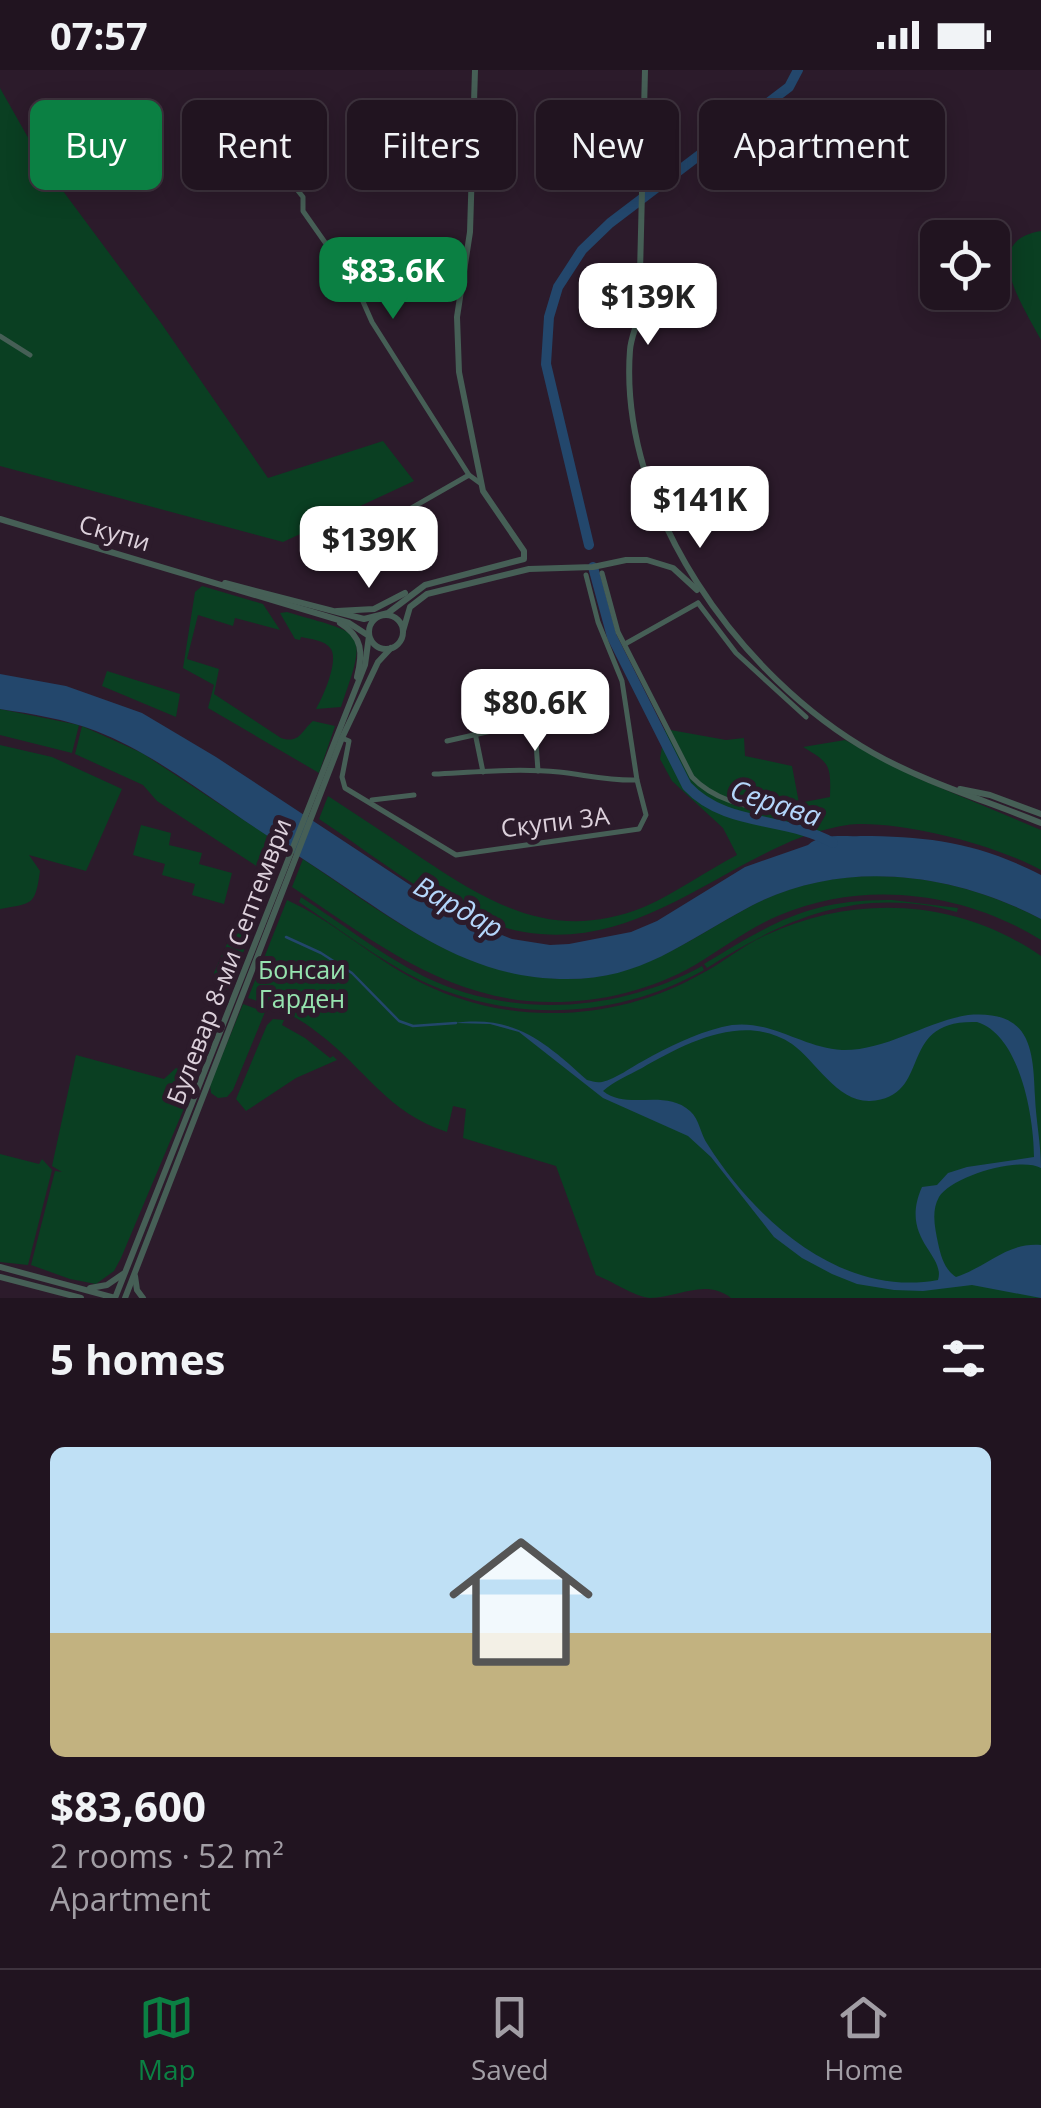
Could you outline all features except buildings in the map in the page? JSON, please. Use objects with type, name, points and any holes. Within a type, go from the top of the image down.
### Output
[{"type":"street","points":[[312,606],[347,612],[367,610],[425,586],[524,559],[524,551],[491,506],[480,483],[459,372],[457,328],[472,205],[476,70]]},
{"type":"street","points":[[645,70],[639,313],[630,348],[636,428],[654,494],[701,600],[736,653],[806,717]]},
{"type":"street","points":[[297,190],[303,197],[303,212],[358,288],[372,322],[469,475],[480,483]]},
{"type":"street","points":[[0,336],[30,355]]},
{"type":"street","points":[[339,540],[380,526],[469,475]]},
{"type":"street","name":"Скупи","points":[[0,520],[219,582],[358,626],[370,636]]},
{"type":"street","points":[[425,586],[370,624],[370,636],[378,646],[391,648],[400,642],[410,607],[427,594],[539,568],[603,569],[629,560],[668,561],[676,547]]},
{"type":"street","points":[[658,562],[676,570],[802,704],[872,753],[1041,823]]},
{"type":"street","points":[[603,569],[612,618],[681,761],[698,784],[725,800],[810,820]]},
{"type":"street","name":"Скупи 3А","points":[[342,738],[349,741],[342,783],[345,788],[462,855],[634,831],[644,824],[646,815],[622,682],[598,622],[586,575]]},
{"type":"street","name":"Скупи","points":[[219,582],[357,619],[381,616]]},
{"type":"street","points":[[626,644],[701,600]]},
{"type":"street","points":[[326,616],[350,629],[359,642],[361,657],[355,690]]},
{"type":"street","points":[[381,616],[396,619],[403,631]]},
{"type":"street","name":"Булевар 8-ми Септември","points":[[115,1298],[131,1269],[323,779],[367,660],[370,636]]},
{"type":"street","name":"Булевар 8-ми Септември","points":[[323,779],[378,662],[391,648]]},
{"type":"street","points":[[472,718],[483,772]]},
{"type":"street","points":[[446,740],[509,728]]},
{"type":"street","points":[[536,743],[538,772]]},
{"type":"street","points":[[434,774],[538,772],[612,781],[637,780]]},
{"type":"street","points":[[930,780],[990,795],[1041,814]]},
{"type":"street","points":[[370,801],[414,794]]},
{"type":"street","points":[[0,1267],[115,1298]]},
{"type":"street","points":[[79,1287],[107,1286],[131,1269],[143,1298]]},
{"type":"street","name":"Булевар 8-ми Септември","points":[[124,1298],[131,1269]]},
{"type":"street","points":[[0,1276],[78,1298]]},
{"type":"green space","points":[[0,88],[30,141],[30,190],[62,190],[161,323],[268,478],[383,441],[414,481],[283,542],[0,466]]},
{"type":"green space","points":[[1041,231],[1041,340],[1011,278],[1012,248],[1022,237]]},
{"type":"green space","points":[[202,586],[263,604],[280,630],[235,618],[233,626],[198,615],[187,659],[219,669],[214,694],[281,738],[296,738],[313,721],[335,726],[319,773],[208,708],[214,685],[183,668],[195,592]]},
{"type":"green space","points":[[280,613],[332,625],[353,638],[357,647],[355,661],[341,707],[316,709],[329,680],[333,655],[321,642],[295,639]]},
{"type":"green space","points":[[107,671],[180,694],[176,717],[102,686]]},
{"type":"green space","points":[[0,709],[79,725],[72,753],[0,735]]},
{"type":"green space","points":[[82,726],[142,753],[285,847],[273,877],[157,801],[143,785],[75,754]]},
{"type":"green space","points":[[665,729],[726,740],[744,738],[745,756],[792,766],[799,803],[830,797],[827,766],[803,747],[845,740],[917,778],[1041,830],[1041,870],[952,837],[902,827],[850,825],[792,841],[628,922],[561,935],[524,932],[470,915],[417,886],[319,819],[328,796],[450,876],[502,905],[555,920],[612,917],[644,907],[737,855],[723,828],[672,781],[660,759]]},
{"type":"green space","points":[[0,745],[52,757],[122,789],[86,871],[29,855],[40,871],[34,897],[26,904],[0,909]]},
{"type":"green space","points":[[141,825],[171,833],[169,845],[202,853],[199,864],[232,873],[224,904],[192,895],[195,884],[162,875],[165,864],[133,855]]},
{"type":"green space","points":[[303,859],[386,915],[444,948],[505,971],[538,977],[570,979],[625,970],[674,950],[784,891],[858,876],[934,881],[971,890],[1041,919],[1041,940],[980,911],[947,902],[880,894],[846,897],[780,915],[656,984],[614,996],[570,1002],[527,1001],[462,986],[375,942],[292,887]]},
{"type":"green space","points":[[301,897],[423,976],[492,999],[564,1005],[600,1001],[669,982],[702,966],[704,970],[671,986],[601,1006],[564,1010],[492,1004],[457,995],[406,973],[299,902]]},
{"type":"green space","points":[[247,899],[256,899],[262,906],[228,990],[217,984],[214,973]]},
{"type":"green space","name":"Бонсаи Гарден","points":[[287,900],[426,985],[477,1004],[530,1012],[588,1011],[647,998],[701,974],[766,935],[836,913],[907,908],[942,913],[1009,937],[1041,956],[1041,1298],[731,1298],[701,1289],[650,1298],[596,1275],[556,1166],[463,1138],[466,1109],[453,1106],[447,1132],[426,1123],[392,1101],[310,1027],[248,998]]},
{"type":"green space","points":[[892,900],[958,908],[957,912],[888,903],[826,911],[766,934],[707,968],[704,964],[792,916],[837,904]]},
{"type":"green space","points":[[243,1004],[265,1012],[233,1090],[227,1097],[218,1098],[211,1093],[210,1085]]},
{"type":"green space","points":[[273,1019],[284,1020],[282,1025],[337,1060],[296,1078],[246,1111],[236,1099]]},
{"type":"green space","points":[[76,1055],[164,1079],[176,1068],[198,1075],[121,1258],[114,1271],[96,1284],[31,1265],[55,1171],[62,1172],[52,1166]]},
{"type":"green space","points":[[0,1154],[39,1164],[42,1159],[52,1170],[28,1265],[0,1262]]},
{"type":"water","name":"Вардар","points":[[0,674],[66,686],[142,713],[216,757],[462,919],[512,939],[569,944],[631,932],[657,921],[745,867],[833,836],[931,840],[996,855],[1041,875],[1041,919],[971,890],[897,877],[860,877],[786,891],[650,962],[625,971],[568,979],[508,972],[460,956],[416,933],[132,747],[72,723],[0,709]]},
{"type":"water","points":[[989,1015],[1005,1019],[1024,1036],[1033,1063],[1041,1168],[1003,1166],[971,1175],[946,1189],[934,1214],[941,1253],[946,1267],[956,1277],[1007,1251],[1041,1245],[1041,1298],[972,1285],[894,1290],[857,1284],[832,1274],[774,1237],[711,1157],[688,1136],[603,1098],[519,1032],[490,1024],[455,1023],[495,1023],[528,1034],[587,1080],[600,1082],[681,1041],[738,1024],[768,1028],[842,1050],[874,1046],[952,1019]],"holes":[[[977,1022],[1004,1043],[1022,1079],[1034,1157],[967,1167],[948,1173],[937,1185],[922,1187],[916,1220],[936,1262],[938,1280],[902,1282],[867,1277],[835,1265],[804,1247],[750,1200],[708,1145],[690,1111],[669,1101],[623,1099],[603,1091],[696,1041],[735,1031],[754,1031],[792,1044],[837,1088],[858,1100],[870,1101],[890,1096],[902,1087],[934,1033],[951,1024]]]},
{"type":"waterway","name":"Серава","points":[[589,545],[546,364],[549,317],[558,287],[582,250],[610,223],[789,87],[798,70]]},
{"type":"waterway","name":"Серава","points":[[593,567],[612,637],[687,786],[720,809],[833,843]]},
{"type":"waterway","points":[[286,937],[352,973],[399,1021],[413,1026],[456,1023]]}]
